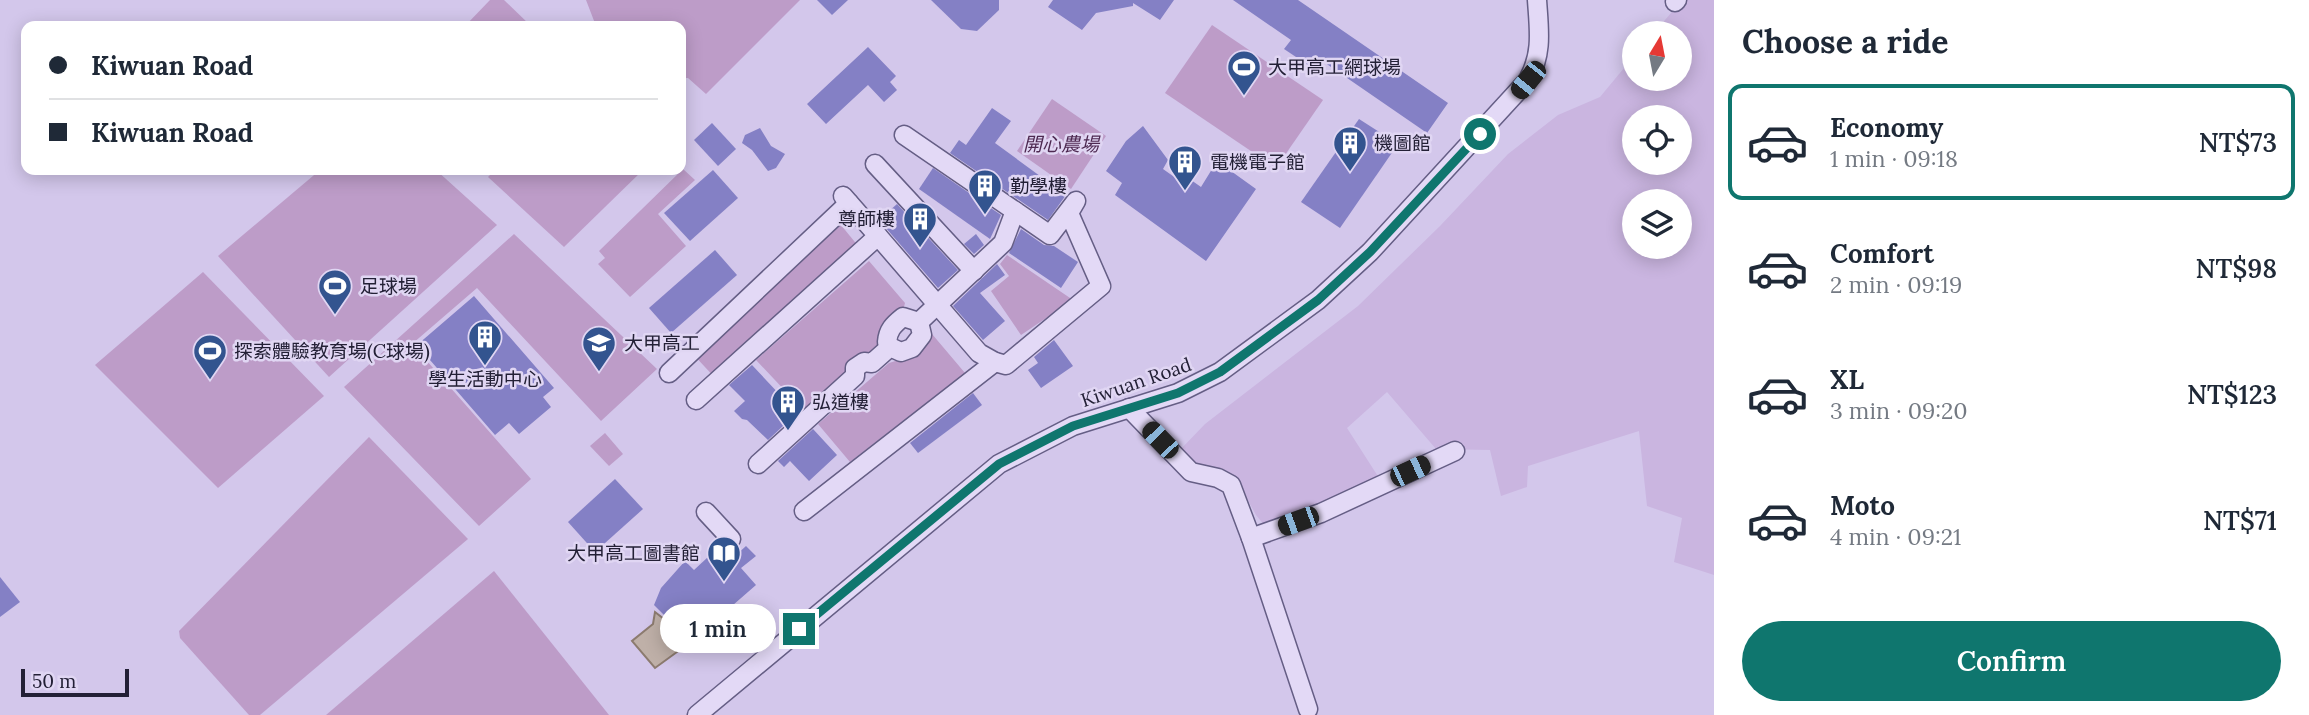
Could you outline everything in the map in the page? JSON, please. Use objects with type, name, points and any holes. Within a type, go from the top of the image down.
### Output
[{"type":"street","name":"Kiwuan Road","points":[[697,715],[999,464],[1073,426],[1178,393],[1220,372],[1318,300],[1370,252],[1528,80],[1537,64],[1537,0]]},
{"type":"street","points":[[669,373],[846,199],[979,353],[995,362],[1006,365],[1101,286],[1069,213],[1076,201],[1050,235],[904,135]]},
{"type":"street","points":[[875,164],[974,271]]},
{"type":"street","points":[[758,464],[855,376],[855,368],[864,362],[872,363],[890,347],[901,352],[912,348],[922,335],[919,321],[1003,243],[1015,211]]},
{"type":"street","points":[[696,400],[878,236]]},
{"type":"street","points":[[804,512],[995,362]]},
{"type":"street","points":[[1129,408],[1191,472],[1218,478],[1231,485],[1308,709]]},
{"type":"street","points":[[1251,538],[1321,513],[1455,451]]},
{"type":"street","points":[[706,512],[731,539]]},
{"type":"shaded area","points":[[1682,0],[1714,0],[1714,575],[1674,562],[1682,518],[1647,506],[1639,431],[1528,466],[1527,487],[1501,496],[1490,450],[1436,449],[1387,392],[1347,428],[1381,481],[1265,526],[1234,475],[1196,466],[1180,450],[1205,424],[1358,306],[1440,226],[1508,154],[1558,115],[1600,97],[1622,70],[1622,91],[1692,91],[1692,21],[1664,21]]},
{"type":"shaded area","points":[[655,612],[692,641],[655,668],[632,641],[653,624]]},
{"type":"green space","points":[[490,0],[504,0],[526,21],[470,21]]},
{"type":"green space","points":[[586,0],[800,0],[706,94],[686,78],[686,21],[594,21]]},
{"type":"green space","name":"大甲高工網球場","points":[[1212,25],[1323,100],[1276,168],[1165,93]]},
{"type":"green space","name":"開心農場","points":[[1052,99],[1106,136],[1071,189],[1017,151]]},
{"type":"green space","points":[[686,172],[695,180],[658,214],[686,246],[630,297],[598,264],[605,258],[599,251],[677,175],[686,175]]},
{"type":"green space","name":"足球場","points":[[314,175],[442,175],[497,225],[329,377],[218,256]]},
{"type":"green space","points":[[490,175],[638,175],[564,247],[488,177]]},
{"type":"green space","points":[[836,219],[859,247],[717,380],[692,353]]},
{"type":"green space","points":[[514,234],[657,369],[601,421],[477,288],[412,344],[531,479],[479,526],[344,387]]},
{"type":"green space","points":[[1007,255],[1073,300],[1021,335],[991,291],[1009,276],[1000,264]]},
{"type":"green space","points":[[869,261],[905,303],[904,307],[880,335],[879,344],[805,412],[756,360]]},
{"type":"green space","name":"探索體驗教育場(C球場)","points":[[203,272],[324,396],[218,488],[95,365]]},
{"type":"green space","points":[[932,334],[965,373],[850,462],[818,424],[889,363],[918,354],[924,341]]},
{"type":"green space","points":[[605,433],[623,454],[609,466],[590,446]]},
{"type":"green space","points":[[369,437],[468,539],[260,715],[249,715],[180,638],[179,631]]},
{"type":"green space","points":[[494,571],[609,715],[326,715]]},
{"type":"building","points":[[817,0],[848,0],[832,15]]},
{"type":"building","points":[[931,0],[999,0],[999,10],[977,31],[961,29]]},
{"type":"building","points":[[1053,0],[1174,0],[1160,20],[1133,3],[1133,6],[1096,13],[1082,30],[1048,7]]},
{"type":"building","points":[[1233,0],[1298,0],[1448,103],[1427,133],[1318,58],[1311,67],[1284,49],[1291,40]]},
{"type":"building","points":[[868,47],[896,76],[890,82],[897,90],[884,102],[868,85],[826,124],[807,104]]},
{"type":"building","points":[[992,108],[1011,121],[995,143],[1066,195],[1048,220],[950,153],[959,140],[966,145]]},
{"type":"building","name":"機圖館","points":[[1359,119],[1398,144],[1340,228],[1301,202]]},
{"type":"building","points":[[712,123],[736,149],[718,166],[694,140]]},
{"type":"building","name":"電機電子館","points":[[1143,126],[1168,160],[1163,169],[1187,186],[1191,180],[1201,187],[1217,161],[1256,189],[1206,261],[1115,195],[1122,183],[1106,171],[1126,141]]},
{"type":"building","points":[[760,128],[771,146],[785,154],[776,168],[768,171],[752,150],[742,143],[745,135]]},
{"type":"building","points":[[933,168],[1001,215],[990,239],[919,189]]},
{"type":"building","points":[[713,170],[738,198],[690,241],[664,213]]},
{"type":"building","points":[[897,204],[958,270],[938,288],[879,220]]},
{"type":"building","points":[[1021,229],[1044,245],[1054,246],[1078,262],[1061,288],[1009,253]]},
{"type":"building","points":[[976,234],[984,245],[974,254],[964,244]]},
{"type":"building","points":[[715,250],[737,275],[671,333],[649,308]]},
{"type":"building","points":[[997,264],[1005,275],[980,293],[1005,321],[983,340],[953,306]]},
{"type":"building","name":"學生活動中心","points":[[474,296],[554,388],[543,397],[551,407],[519,434],[509,423],[495,435],[417,345]]},
{"type":"building","points":[[1054,340],[1073,366],[1041,388],[1028,370],[1038,363],[1034,357]]},
{"type":"building","points":[[752,365],[797,413],[768,440],[734,411],[745,401],[729,385]]},
{"type":"building","points":[[973,393],[982,405],[918,453],[910,443]]},
{"type":"building","points":[[813,429],[837,455],[809,481],[790,461],[784,467],[778,461]]},
{"type":"building","points":[[615,479],[643,509],[595,552],[568,522]]},
{"type":"building","points":[[721,545],[734,557],[746,546],[756,556],[741,568],[756,585],[694,639],[677,620],[673,624],[654,605],[661,588],[685,561],[694,570]]},
{"type":"building","points":[[0,577],[20,602],[0,617]]},
{"type":"place","name":"大甲高工網球場","points":[[1244,97]]},
{"type":"place","name":"機圖館","points":[[1350,173]]},
{"type":"place","name":"電機電子館","points":[[1185,192]]},
{"type":"place","name":"勤學樓","points":[[985,216]]},
{"type":"place","name":"尊師樓","points":[[920,249]]},
{"type":"place","name":"足球場","points":[[335,316]]},
{"type":"place","name":"學生活動中心","points":[[485,367]]},
{"type":"place","name":"大甲高工","points":[[599,373]]},
{"type":"place","name":"探索體驗教育場(C球場)","points":[[210,381]]},
{"type":"place","name":"弘道樓","points":[[788,432]]},
{"type":"place","name":"大甲高工圖書館","points":[[724,583]]},
{"type":"route","points":[[799,629],[999,464],[1073,426],[1178,393],[1220,372],[1318,300],[1370,252],[1480,134]]}]
